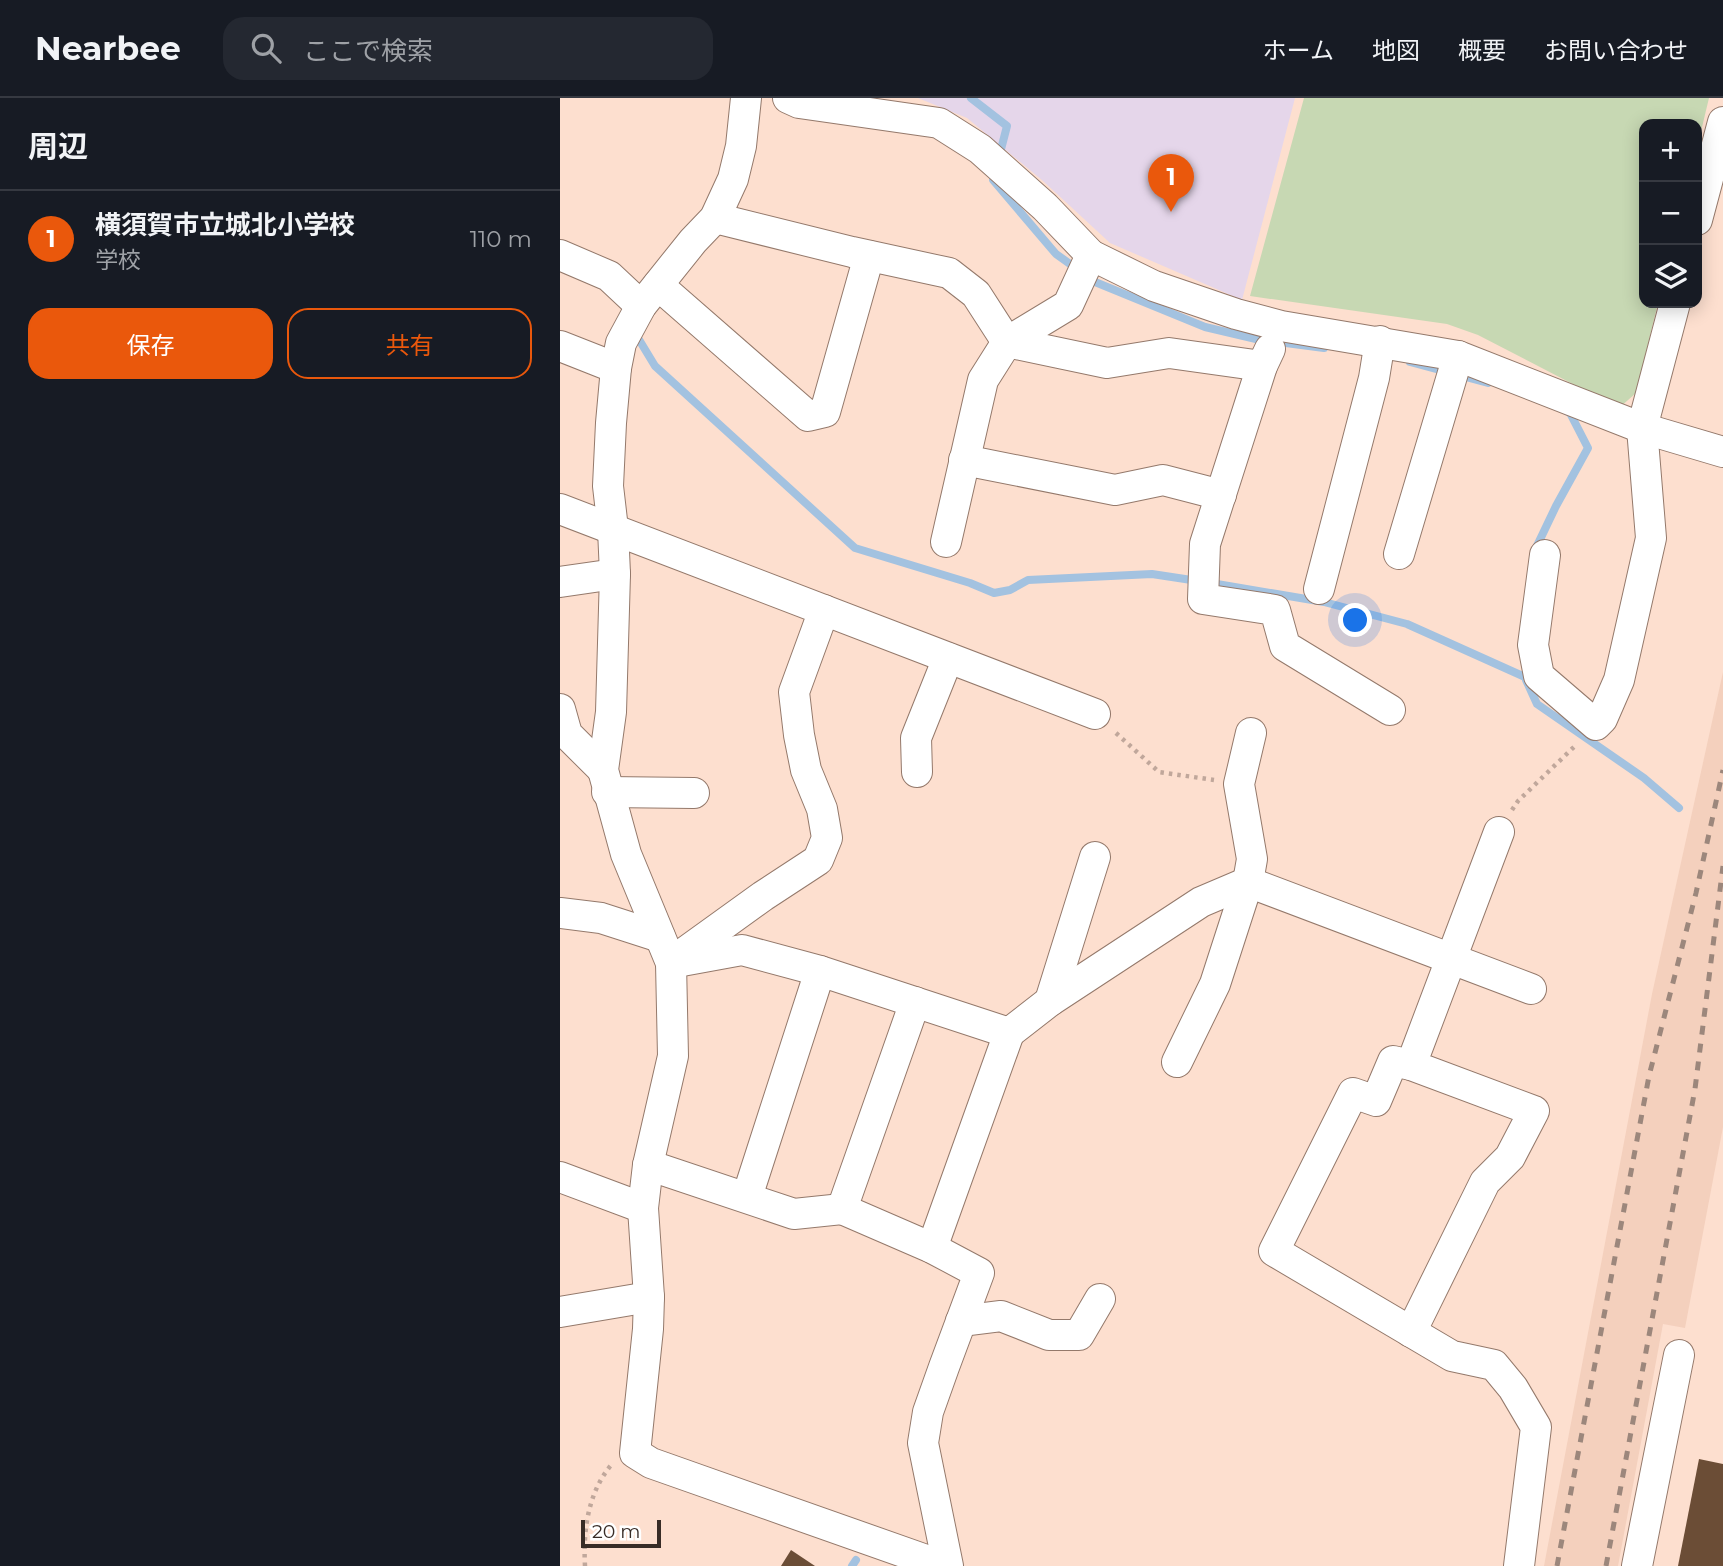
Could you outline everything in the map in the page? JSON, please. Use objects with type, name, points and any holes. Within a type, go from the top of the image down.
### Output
[{"type":"street","points":[[605,781],[611,712],[615,575],[608,486],[616,368],[621,343],[650,296],[715,218],[733,179],[741,146],[746,98]]},
{"type":"street","points":[[788,98],[812,105],[939,123],[980,149],[1045,206],[1091,255],[1154,286],[1281,326],[1458,356],[1642,428],[1723,452]]},
{"type":"street","points":[[1702,201],[1723,122]]},
{"type":"street","points":[[715,218],[869,256],[949,272],[976,295],[1007,342],[1107,363],[1169,353],[1262,366]]},
{"type":"street","points":[[560,255],[650,296],[808,416],[825,412],[869,256]]},
{"type":"street","points":[[946,542],[983,380],[1007,342],[1068,304],[1091,255]]},
{"type":"street","points":[[1545,555],[1533,645],[1539,676],[1596,725],[1602,719],[1619,680],[1651,538],[1642,428],[1674,308]]},
{"type":"street","points":[[1281,326],[1262,366],[1205,544],[1203,599],[1275,610],[1285,646],[1390,710]]},
{"type":"street","points":[[1318,589],[1374,379],[1380,341]]},
{"type":"street","points":[[560,346],[616,368]]},
{"type":"street","points":[[1399,554],[1458,356]]},
{"type":"street","points":[[964,460],[1115,490],[1163,480],[1221,495]]},
{"type":"street","points":[[560,509],[1095,714]]},
{"type":"street","points":[[560,582],[615,575]]},
{"type":"street","points":[[665,950],[763,896],[818,860],[827,838],[822,809],[806,771],[794,692],[824,610]]},
{"type":"street","points":[[917,772],[916,738],[948,658]]},
{"type":"street","points":[[560,709],[567,734],[605,781],[626,854],[665,950],[673,1056],[648,1165],[643,1208],[649,1297],[648,1329],[635,1453],[651,1463],[946,1566],[923,1443],[929,1412],[979,1273],[932,1248],[842,1209],[794,1213],[648,1165]]},
{"type":"street","points":[[1177,1062],[1215,984],[1248,882],[1252,859],[1239,785],[1251,733]]},
{"type":"street","points":[[605,781],[694,793]]},
{"type":"street","points":[[1410,1065],[1499,832]]},
{"type":"street","points":[[1050,1001],[1095,857]]},
{"type":"street","points":[[932,1248],[1009,1033],[1050,1001],[1201,902],[1248,882],[1531,989]]},
{"type":"street","points":[[564,921],[601,918],[665,950],[741,950],[820,971],[1009,1033]]},
{"type":"street","points":[[747,1198],[820,971]]},
{"type":"street","points":[[842,1209],[915,1002]]},
{"type":"street","points":[[1411,1332],[1485,1182],[1510,1157],[1534,1111],[1393,1061],[1376,1101],[1353,1093],[1274,1251],[1411,1332],[1452,1356],[1494,1365],[1513,1388],[1536,1427],[1519,1566]]},
{"type":"street","points":[[560,1177],[643,1208]]},
{"type":"street","points":[[560,1312],[649,1297]]},
{"type":"street","points":[[961,1321],[1001,1316],[1048,1335],[1079,1335],[1100,1299]]},
{"type":"street","points":[[1637,1566],[1679,1356]]},
{"type":"path","points":[[1095,714],[1159,772],[1239,785]]},
{"type":"path","points":[[1499,832],[1518,801],[1596,725]]},
{"type":"path","points":[[585,1566],[583,1538],[593,1494],[610,1464],[635,1453]]},
{"type":"shaded area","points":[[918,98],[1295,98],[1242,300],[1110,243],[1043,181],[967,118]]},
{"type":"shaded area","points":[[1723,672],[1723,1127],[1685,1328],[1663,1324],[1618,1566],[1544,1566],[1652,994]]},
{"type":"green space","points":[[1304,98],[1709,98],[1702,127],[1702,119],[1639,119],[1639,308],[1657,308],[1636,393],[1619,408],[1478,335],[1447,324],[1250,296]]},
{"type":"building","points":[[1699,1459],[1723,1464],[1723,1566],[1678,1566]]},
{"type":"building","points":[[791,1550],[815,1566],[781,1566]]},
{"type":"waterway","points":[[971,98],[1007,126],[999,157]]},
{"type":"waterway","points":[[994,173],[993,180],[1056,254],[1077,269]]},
{"type":"waterway","points":[[1087,277],[1205,327],[1256,339],[1324,348]]},
{"type":"waterway","points":[[635,333],[655,366],[855,548],[970,583],[994,593],[1010,590],[1028,580],[1152,574],[1198,581]]},
{"type":"waterway","points":[[1410,362],[1488,383]]},
{"type":"waterway","points":[[1535,550],[1588,448],[1570,413],[1566,411]]},
{"type":"waterway","points":[[1211,583],[1324,602],[1407,624],[1525,677]]},
{"type":"waterway","points":[[1526,680],[1537,704],[1644,778],[1679,808]]},
{"type":"waterway","points":[[852,1566],[856,1560]]},
{"type":"railway","points":[[1557,1566],[1649,1076],[1696,893],[1723,770]]},
{"type":"railway","points":[[1606,1566],[1695,1089],[1723,866]]},
{"type":"place","name":"横須賀市立城北小学校","points":[[1171,212]]}]
